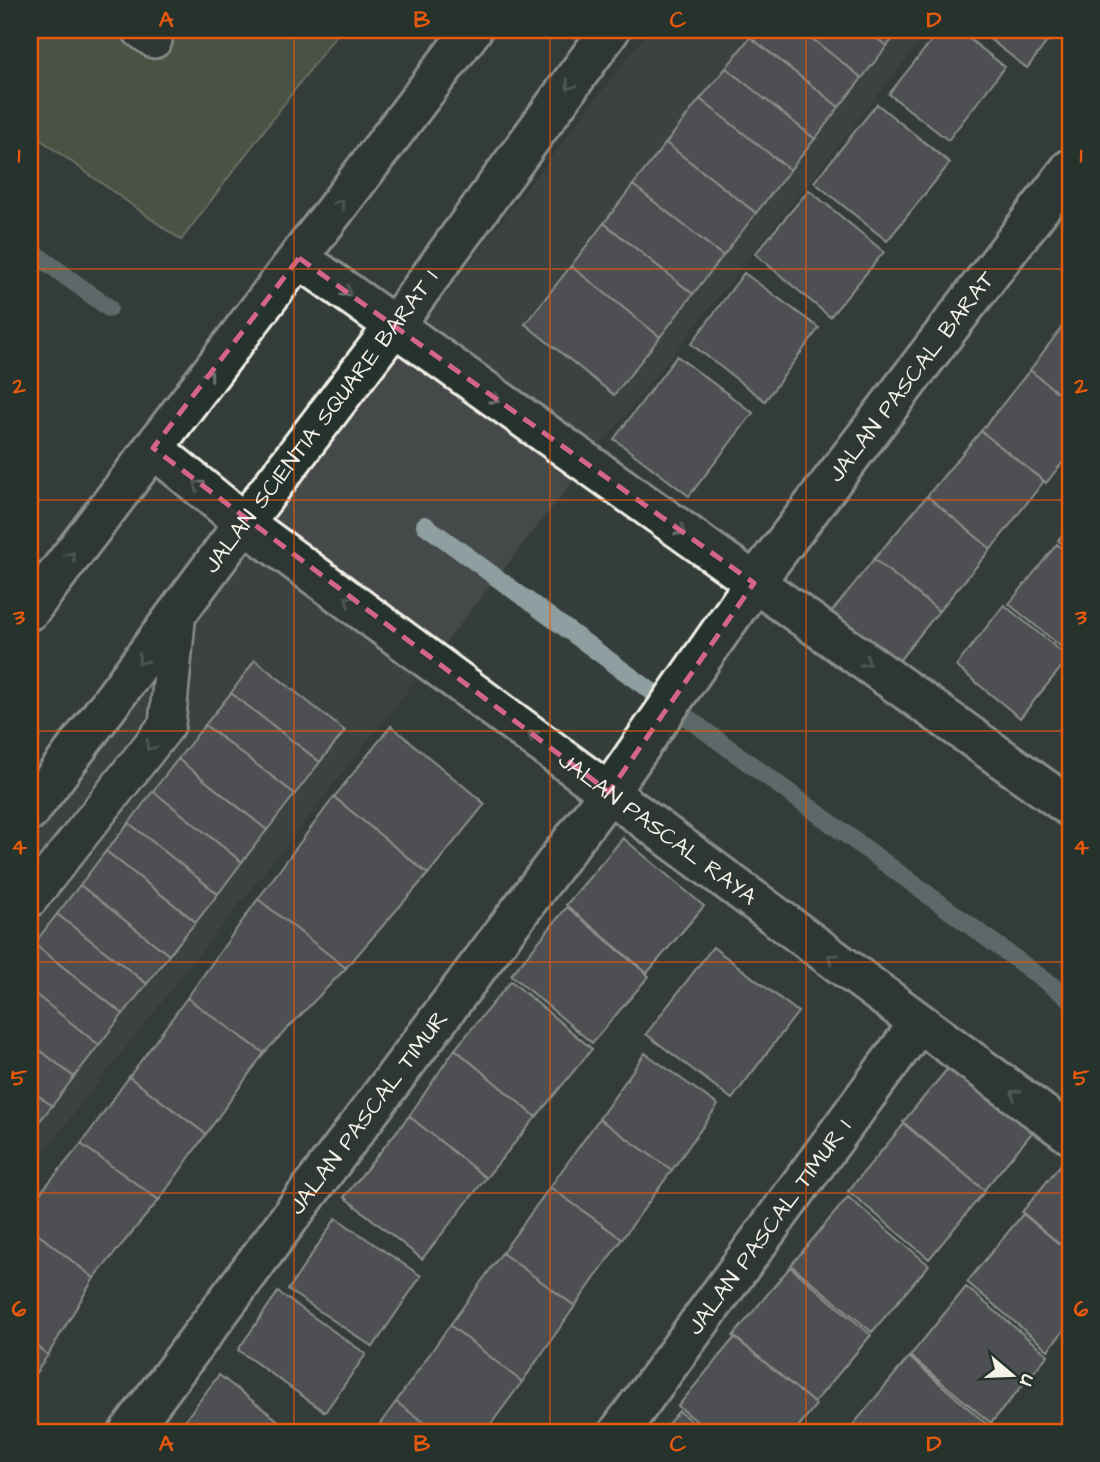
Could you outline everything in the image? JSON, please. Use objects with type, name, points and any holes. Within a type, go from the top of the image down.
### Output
[{"type":"street","points":[[30,610],[472,30]]},
{"type":"street","name":"JALAN SCIENTIA SQUARE BARAT 1","points":[[30,811],[395,325],[610,30]]},
{"type":"street","name":"JALAN PASCAL BARAT","points":[[693,670],[754,583],[1070,169]]},
{"type":"street","points":[[299,258],[1070,807]]},
{"type":"street","name":"JALAN PASCAL RAYA","points":[[153,448],[244,523],[1070,1134]]},
{"type":"street","name":"JALAN PASCAL TIMUR","points":[[129,1432],[609,792],[693,670]]},
{"type":"street","name":"JALAN PASCAL TIMUR 1","points":[[619,1432],[919,1023]]},
{"type":"lane","points":[[30,899],[167,725],[178,611]]},
{"type":"highlighted area","points":[[299,258],[754,583],[609,792],[153,448]]},
{"type":"shaded area","points":[[649,30],[929,30],[30,1169],[30,836]]},
{"type":"green space","points":[[30,30],[340,30],[181,240],[30,132]]},
{"type":"building","points":[[755,30],[801,30],[862,78],[839,107],[750,37]]},
{"type":"building","points":[[801,30],[866,30],[887,46],[862,78]]},
{"type":"building","points":[[866,30],[900,30],[887,46]]},
{"type":"building","points":[[940,30],[958,30],[1005,67],[948,140],[889,94]]},
{"type":"building","points":[[978,30],[1056,30],[1027,68]]},
{"type":"building","points":[[750,37],[839,107],[815,139],[726,68]]},
{"type":"building","points":[[726,68],[815,139],[790,170],[700,99]]},
{"type":"building","points":[[700,99],[790,170],[756,213],[666,143]]},
{"type":"building","points":[[877,104],[950,163],[887,241],[814,182]]},
{"type":"building","points":[[666,143],[756,213],[723,256],[633,185]]},
{"type":"building","points":[[633,185],[723,256],[693,294],[604,223]]},
{"type":"building","points":[[809,190],[884,252],[830,317],[755,254]]},
{"type":"building","points":[[604,223],[693,294],[660,337],[571,266]]},
{"type":"building","points":[[571,266],[660,337],[614,395],[525,324]]},
{"type":"building","points":[[744,273],[819,328],[765,401],[691,344]]},
{"type":"building","points":[[1070,316],[1070,403],[1030,370]]},
{"type":"building","points":[[677,356],[753,413],[689,496],[614,439]]},
{"type":"building","points":[[1030,370],[1070,403],[1070,453],[1046,483],[981,431]]},
{"type":"building","points":[[981,431],[1044,481],[991,549],[927,496]]},
{"type":"building","points":[[927,496],[991,549],[939,611],[874,559]]},
{"type":"building","points":[[1070,525],[1070,550],[1058,540]]},
{"type":"building","points":[[1057,544],[1070,555],[1070,654],[1009,604]]},
{"type":"building","points":[[874,559],[939,611],[890,672],[826,619]]},
{"type":"building","points":[[1004,605],[1069,658],[1020,718],[956,666]]},
{"type":"building","points":[[255,660],[345,731],[320,762],[231,693]]},
{"type":"building","points":[[231,693],[320,762],[295,794],[205,725]]},
{"type":"building","points":[[205,725],[295,794],[267,830],[178,759]]},
{"type":"building","points":[[391,726],[485,804],[428,874],[334,797]]},
{"type":"building","points":[[178,759],[267,830],[242,862],[153,791]]},
{"type":"building","points":[[153,791],[242,862],[218,894],[129,823]]},
{"type":"building","points":[[334,797],[428,874],[346,968],[258,899]]},
{"type":"building","points":[[129,823],[218,894],[196,922],[106,851]]},
{"type":"building","points":[[623,838],[704,906],[647,973],[566,905]]},
{"type":"building","points":[[106,851],[196,922],[169,955],[80,885]]},
{"type":"building","points":[[80,885],[169,955],[147,984],[57,914]]},
{"type":"building","points":[[258,899],[346,968],[264,1053],[187,998]]},
{"type":"building","points":[[567,907],[649,976],[592,1043],[511,975]]},
{"type":"building","points":[[57,914],[147,984],[123,1014],[34,944]]},
{"type":"building","points":[[34,944],[123,1014],[99,1045],[30,990],[30,949]]},
{"type":"building","points":[[713,947],[798,1012],[732,1099],[646,1034]]},
{"type":"building","points":[[511,981],[592,1049],[536,1117],[455,1049]]},
{"type":"building","points":[[30,990],[99,1045],[74,1077],[30,1042]]},
{"type":"building","points":[[187,998],[264,1053],[206,1134],[129,1077]]},
{"type":"building","points":[[30,1042],[74,1077],[52,1106],[30,1089]]},
{"type":"building","points":[[455,1049],[536,1117],[486,1178],[409,1116]]},
{"type":"building","points":[[645,1053],[718,1105],[672,1170],[599,1119]]},
{"type":"building","points":[[960,1054],[1041,1122],[984,1190],[903,1122]]},
{"type":"building","points":[[129,1077],[206,1134],[159,1200],[81,1144]]},
{"type":"building","points":[[30,1089],[52,1106],[30,1133]]},
{"type":"building","points":[[409,1116],[486,1178],[422,1259],[344,1197]]},
{"type":"building","points":[[599,1119],[672,1170],[622,1239],[550,1187]]},
{"type":"building","points":[[904,1124],[985,1191],[929,1259],[848,1191]]},
{"type":"building","points":[[81,1144],[159,1200],[94,1278],[30,1228],[30,1205]]},
{"type":"building","points":[[1070,1153],[1070,1253],[1022,1212]]},
{"type":"building","points":[[550,1187],[622,1239],[575,1306],[502,1253]]},
{"type":"building","points":[[848,1197],[929,1265],[872,1332],[791,1265]]},
{"type":"building","points":[[1023,1214],[1070,1253],[1070,1323],[1048,1350],[967,1282]]},
{"type":"building","points":[[336,1218],[421,1276],[373,1347],[288,1290]]},
{"type":"building","points":[[30,1228],[94,1278],[48,1355],[30,1341]]},
{"type":"building","points":[[502,1253],[575,1306],[522,1382],[450,1325]]},
{"type":"building","points":[[790,1267],[871,1335],[814,1403],[733,1336]]},
{"type":"building","points":[[966,1287],[1048,1355],[991,1423],[910,1356]]},
{"type":"building","points":[[278,1292],[366,1354],[325,1412],[238,1350]]},
{"type":"building","points":[[450,1325],[522,1382],[485,1432],[437,1432],[396,1402]]},
{"type":"building","points":[[735,1337],[816,1405],[794,1432],[710,1432],[678,1406]]},
{"type":"building","points":[[30,1341],[48,1355],[30,1381]]},
{"type":"building","points":[[909,1357],[989,1426],[984,1432],[860,1432],[852,1426]]},
{"type":"building","points":[[219,1375],[293,1432],[177,1431]]},
{"type":"building","points":[[396,1402],[437,1432],[374,1432]]},
{"type":"building","points":[[679,1411],[704,1432],[661,1432]]},
{"type":"waterway","points":[[30,250],[109,308]]},
{"type":"waterway","points":[[425,525],[1070,999]]}]
